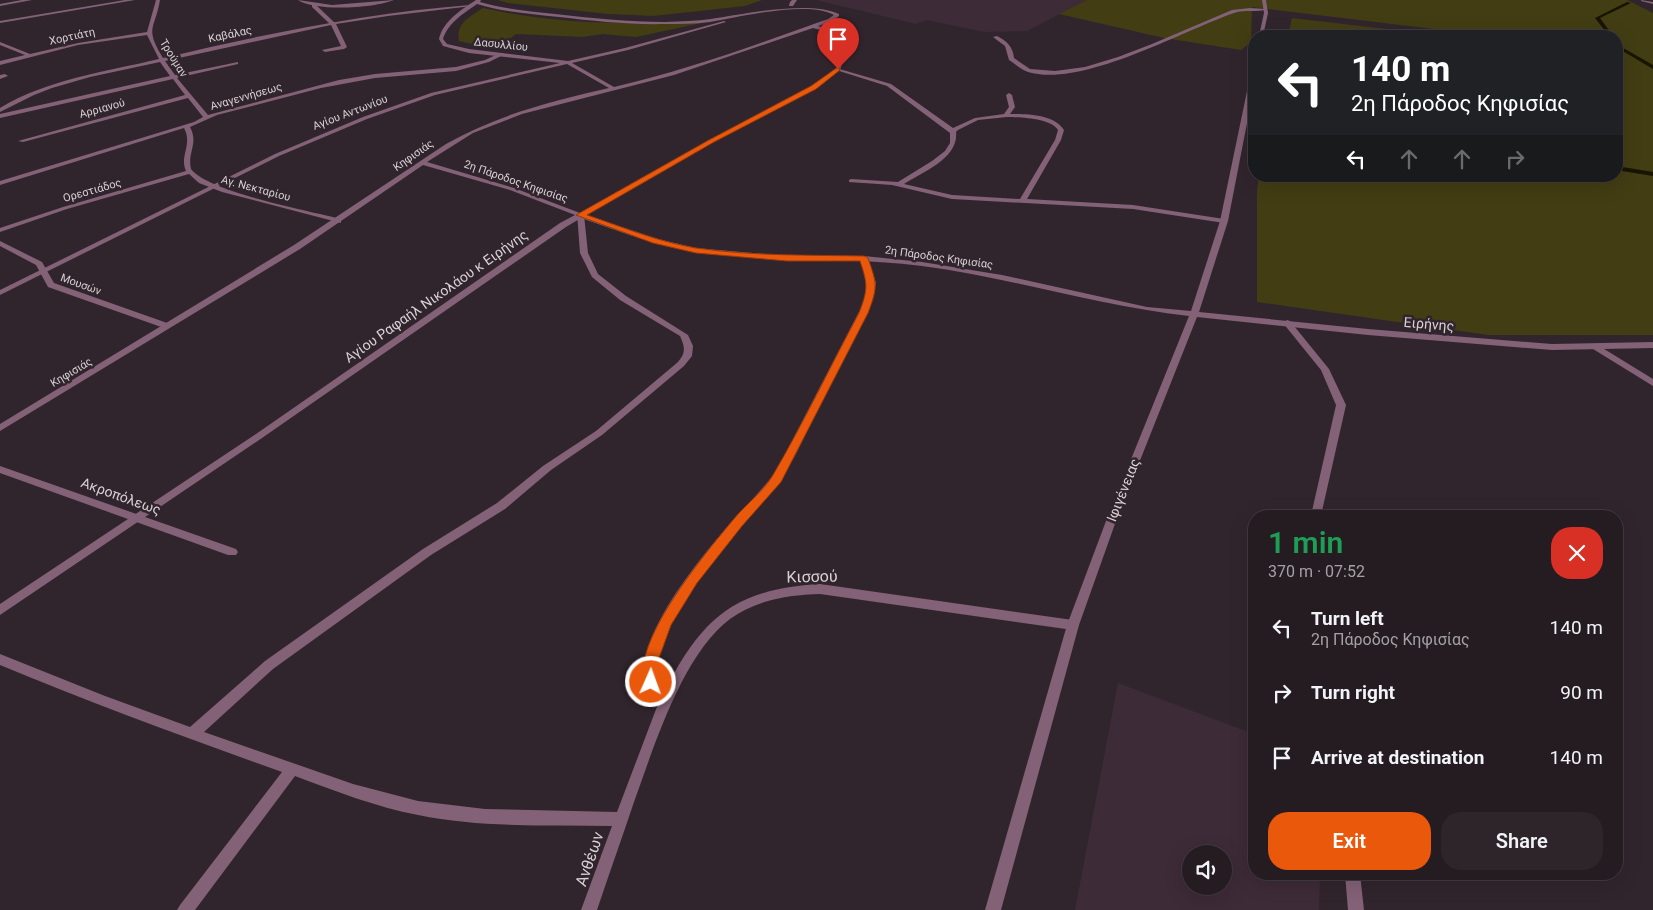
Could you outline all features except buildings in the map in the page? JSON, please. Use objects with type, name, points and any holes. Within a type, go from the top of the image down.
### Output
[{"type":"street","points":[[0,4],[30,0]]},
{"type":"street","points":[[0,22],[133,0]]},
{"type":"street","name":"Τρούμαν","points":[[158,0],[149,33],[162,60],[173,77],[207,118]]},
{"type":"street","points":[[300,0],[314,6],[333,24],[344,46],[325,50]]},
{"type":"street","points":[[314,6],[392,0]]},
{"type":"street","points":[[1262,30],[1266,13],[1264,0]]},
{"type":"street","points":[[1643,0],[1653,3]]},
{"type":"street","points":[[477,1],[533,13],[624,22],[658,22],[731,17],[793,2]]},
{"type":"street","name":"Δασυλλίου","points":[[477,1],[444,30],[441,35],[442,42],[454,48],[566,62],[614,89]]},
{"type":"street","name":"Κηφισιάς","points":[[0,428],[338,221],[421,162],[465,134],[495,121],[691,67],[813,26],[834,18],[836,13],[826,7],[793,2]]},
{"type":"street","name":"Καβάλας","points":[[0,110],[21,99],[64,84],[162,60],[333,24],[470,6]]},
{"type":"street","points":[[995,37],[1008,46],[1011,52],[1011,59],[1016,66],[1029,72],[1054,73],[1111,61],[1158,44],[1236,11],[1265,9]]},
{"type":"street","name":"Αγίου Αντωνίου","points":[[0,294],[308,141],[406,103],[433,94],[632,48],[718,25],[731,17]]},
{"type":"street","name":"Αγίου Ραφαήλ Νικολάου κ Ειρήνης","points":[[0,610],[259,436],[536,243],[580,215],[711,141],[814,88],[838,69],[841,58],[853,37],[813,26]]},
{"type":"street","name":"Χορτιάτη","points":[[0,62],[82,44],[149,33]]},
{"type":"street","points":[[0,43],[30,56]]},
{"type":"street","name":"Αναγεννήσεως","points":[[0,183],[186,126],[234,108],[344,81],[384,75],[459,70],[481,64],[502,54]]},
{"type":"street","points":[[0,116],[236,63]]},
{"type":"street","points":[[838,69],[889,85],[953,131],[954,140],[951,148],[938,159],[898,185]]},
{"type":"street","points":[[1005,116],[1012,107],[1009,95]]},
{"type":"street","name":"Αρριανού","points":[[21,141],[189,96]]},
{"type":"street","name":"Ιφιγένειας","points":[[993,910],[1073,625],[1111,521],[1194,314],[1224,221],[1248,102]]},
{"type":"street","points":[[953,131],[980,118],[1005,116],[1052,122],[1058,125],[1061,130],[1051,155],[1023,200]]},
{"type":"street","points":[[186,126],[191,134],[193,143],[187,166],[190,172]]},
{"type":"street","name":"2η Πάροδος Κηφισίας","points":[[421,162],[512,189],[656,241],[696,250],[787,258],[864,258],[962,270],[1128,305],[1194,314]]},
{"type":"street","name":"Αγ. Νεκταρίου","points":[[190,172],[214,188],[338,221]]},
{"type":"street","name":"Ορεστιάδος","points":[[0,230],[65,208],[190,172]]},
{"type":"street","points":[[851,181],[898,185],[947,196],[1148,208],[1224,221]]},
{"type":"street","points":[[192,734],[230,698],[292,648],[420,557],[501,506],[547,468],[599,433],[688,356],[689,346],[684,334],[623,298],[595,275],[584,252],[580,215]]},
{"type":"street","name":"Μουσών","points":[[0,243],[39,264],[51,285],[167,326]]},
{"type":"street","points":[[666,703],[652,686],[649,673],[659,637],[692,579],[738,522],[777,479],[867,304],[872,283],[864,258]]},
{"type":"street","name":"Ειρήνης","points":[[1194,314],[1491,343],[1596,347],[1653,345]]},
{"type":"street","points":[[1287,323],[1325,369],[1341,405],[1317,510]]},
{"type":"street","points":[[1596,347],[1653,383]]},
{"type":"street","name":"Ακροπόλεως","points":[[0,469],[232,552]]},
{"type":"street","name":"Κισσού","points":[[621,819],[666,703],[689,660],[708,632],[717,623],[735,610],[754,600],[793,590],[820,589],[1073,625]]},
{"type":"street","points":[[0,659],[69,688],[192,734],[374,796],[439,812],[496,816],[621,819]]},
{"type":"street","points":[[185,910],[292,769]]},
{"type":"street","name":"Ανθέων","points":[[589,910],[621,819]]},
{"type":"street","points":[[1354,880],[1356,910]]},
{"type":"shaded area","points":[[498,0],[762,0],[745,6],[653,16],[608,14],[508,3]]},
{"type":"shaded area","points":[[816,0],[1087,0],[1027,31],[984,32],[927,20],[916,24]]},
{"type":"shaded area","points":[[1087,0],[1627,0],[1653,13],[1653,335],[1488,335],[1257,302],[1258,182],[1623,182],[1623,30],[1442,30],[1252,7],[1251,30],[1248,30],[1248,44],[1241,50],[1164,38],[1059,14]]},
{"type":"shaded area","points":[[483,8],[511,14],[568,21],[654,23],[711,21],[636,37],[602,34],[583,37],[516,34],[496,49],[459,41],[459,29],[469,17]]},
{"type":"shaded area","points":[[1292,18],[1395,30],[1289,30]]},
{"type":"shaded area","points":[[1118,683],[1248,732],[1248,880],[1320,880],[1319,910],[1075,910]]},
{"type":"waterway","points":[[1606,30],[1597,18],[1629,3]]},
{"type":"waterway","points":[[1623,49],[1653,67]]},
{"type":"waterway","points":[[1623,169],[1653,174]]},
{"type":"route","points":[[651,682],[649,673],[652,658],[665,624],[692,579],[738,522],[777,479],[863,313],[870,296],[872,283],[864,258],[787,258],[696,250],[656,241],[580,215],[711,141],[814,88],[838,69]]}]
